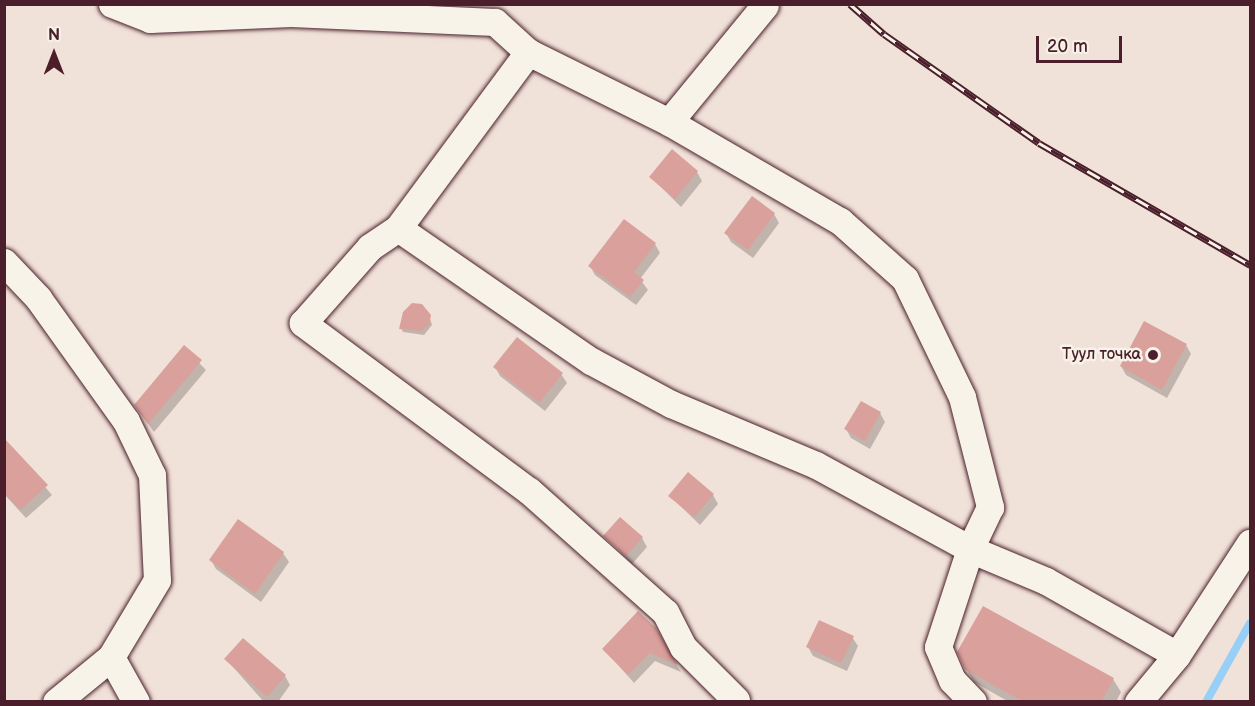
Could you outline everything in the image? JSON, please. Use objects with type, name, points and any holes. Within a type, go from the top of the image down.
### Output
[{"type":"street","points":[[112,4],[150,19],[291,13],[495,22],[528,52],[669,122],[840,221],[905,279],[962,397],[990,507],[970,549],[938,647],[952,680],[973,702]]},
{"type":"street","points":[[669,122],[765,5]]},
{"type":"street","points":[[528,52],[398,228],[370,247],[303,323],[529,491],[665,612],[683,647],[736,700]]},
{"type":"street","points":[[398,228],[591,361],[671,404],[816,465],[970,549],[1046,581],[1177,656]]},
{"type":"street","points":[[4,262],[38,298],[126,421],[152,475],[158,580],[111,657],[56,702]]},
{"type":"street","points":[[1138,702],[1177,656],[1251,543]]},
{"type":"street","points":[[111,657],[136,702]]},
{"type":"building","points":[[672,149],[698,171],[675,199],[649,177]]},
{"type":"building","points":[[752,196],[775,213],[748,250],[724,233]]},
{"type":"building","points":[[624,219],[656,243],[634,272],[644,280],[630,297],[588,266]]},
{"type":"building","points":[[412,303],[422,304],[431,315],[429,325],[421,331],[399,329],[403,312]]},
{"type":"building","name":"Туул точка","points":[[1144,321],[1187,344],[1162,390],[1120,366]]},
{"type":"building","points":[[517,337],[563,373],[539,403],[493,367]]},
{"type":"building","points":[[184,345],[202,360],[148,424],[134,405]]},
{"type":"building","points":[[861,401],[881,412],[865,441],[844,429]]},
{"type":"building","points":[[4,438],[48,485],[20,510],[4,493]]},
{"type":"building","points":[[688,472],[714,494],[694,517],[668,496]]},
{"type":"building","points":[[620,517],[643,537],[626,556],[603,536]]},
{"type":"building","points":[[238,519],[284,552],[255,594],[209,560]]},
{"type":"building","points":[[983,606],[1114,678],[1101,702],[1024,702],[965,669],[957,652]]},
{"type":"building","points":[[638,611],[656,628],[678,665],[650,653],[628,675],[602,649]]},
{"type":"building","points":[[819,620],[854,636],[841,663],[806,647]]},
{"type":"building","points":[[243,638],[286,675],[267,697],[224,659]]},
{"type":"waterway","points":[[1206,702],[1250,623]]},
{"type":"railway","points":[[850,4],[884,34],[1039,143],[1250,265]]},
{"type":"place","name":"Туул точка","points":[[1153,355]]}]
